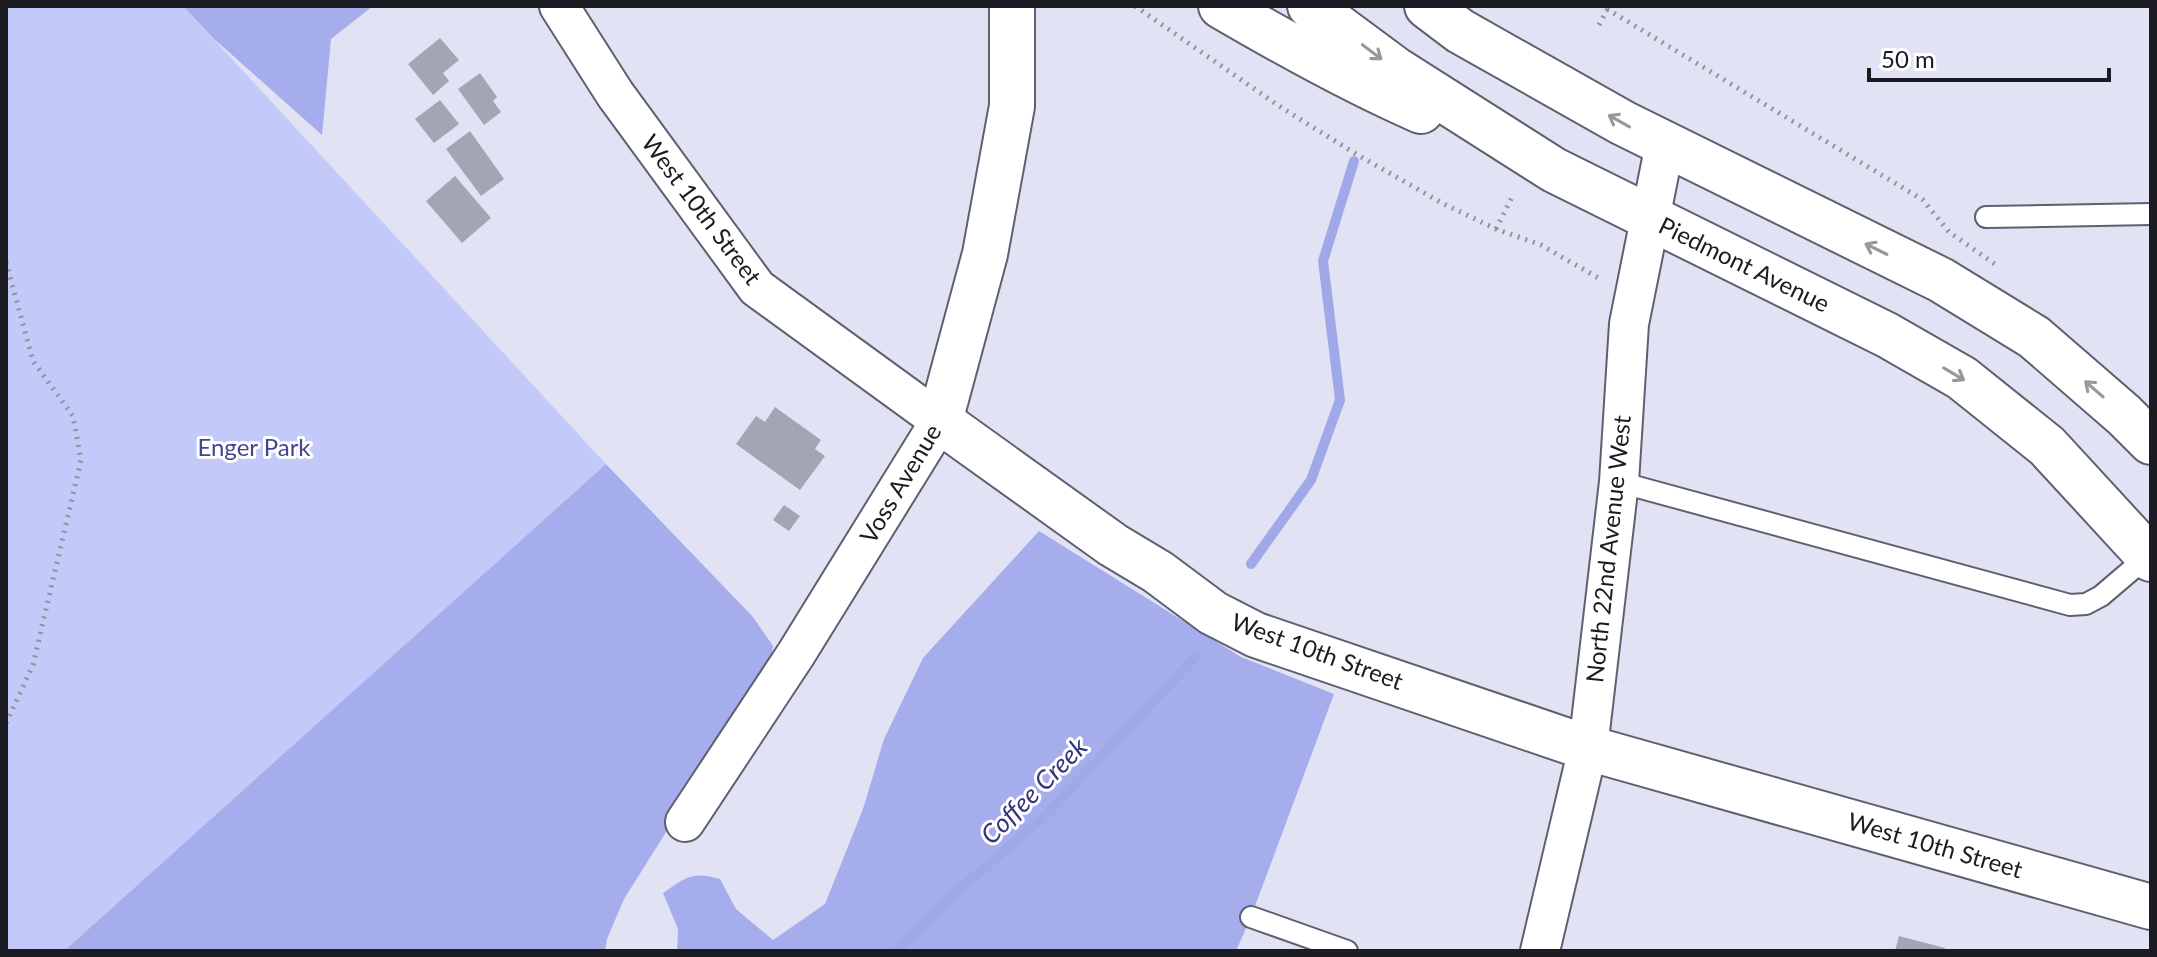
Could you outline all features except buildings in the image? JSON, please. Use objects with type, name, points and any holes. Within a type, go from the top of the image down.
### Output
[{"type":"main road","name":"Voss Avenue","points":[[940,421],[985,254],[1012,106],[1012,6]]},
{"type":"main road","points":[[1221,6],[1379,93],[1554,170]]},
{"type":"main road","name":"Piedmont Avenue","points":[[1310,6],[1395,69],[1554,170],[1887,335],[1962,378],[2047,446],[2150,557]]},
{"type":"main road","points":[[1427,6],[1460,31],[1623,123],[1941,280],[2034,337],[2151,442]]},
{"type":"main road","name":"West 10th Street","points":[[940,421],[1213,613],[1256,635],[1588,748],[2151,907]]},
{"type":"street","name":"West 10th Street","points":[[559,6],[615,94],[757,288],[940,421]]},
{"type":"street","name":"North 22nd Avenue West","points":[[1540,951],[1588,748],[1619,482],[1629,324],[1665,144]]},
{"type":"street","name":"Voss Avenue","points":[[685,822],[796,654],[940,421]]},
{"type":"lane","points":[[1986,217],[2151,214]]},
{"type":"lane","points":[[1619,482],[2070,605],[2086,604],[2101,596],[2150,557]]},
{"type":"lane","points":[[1251,917],[1347,951]]},
{"type":"path","points":[[1135,6],[1279,106],[1442,203],[1496,229],[1541,245],[1606,283]]},
{"type":"path","points":[[1599,25],[1608,8],[1923,200],[1949,232],[2010,276]]},
{"type":"path","points":[[1496,229],[1512,197]]},
{"type":"path","points":[[6,262],[33,361],[73,416],[81,460],[33,665],[6,723]]},
{"type":"green space","name":"Enger Park","points":[[6,6],[183,6],[606,464],[64,951],[6,951]]},
{"type":"shaded area","points":[[183,6],[373,6],[331,39],[322,135],[213,38]]},
{"type":"shaded area","points":[[606,464],[753,617],[773,646],[770,667],[624,899],[605,951],[64,951]]},
{"type":"shaded area","points":[[1039,531],[1241,657],[1334,694],[1236,951],[677,951],[678,929],[663,893],[690,877],[720,879],[736,909],[773,940],[825,904],[863,809],[884,739],[923,658]]},
{"type":"waterway","name":"Coffee Creek","points":[[1251,564],[1311,480],[1340,400],[1323,261],[1354,161]]},
{"type":"waterway","name":"Coffee Creek","points":[[897,951],[953,895],[1047,814],[1196,656]]}]
